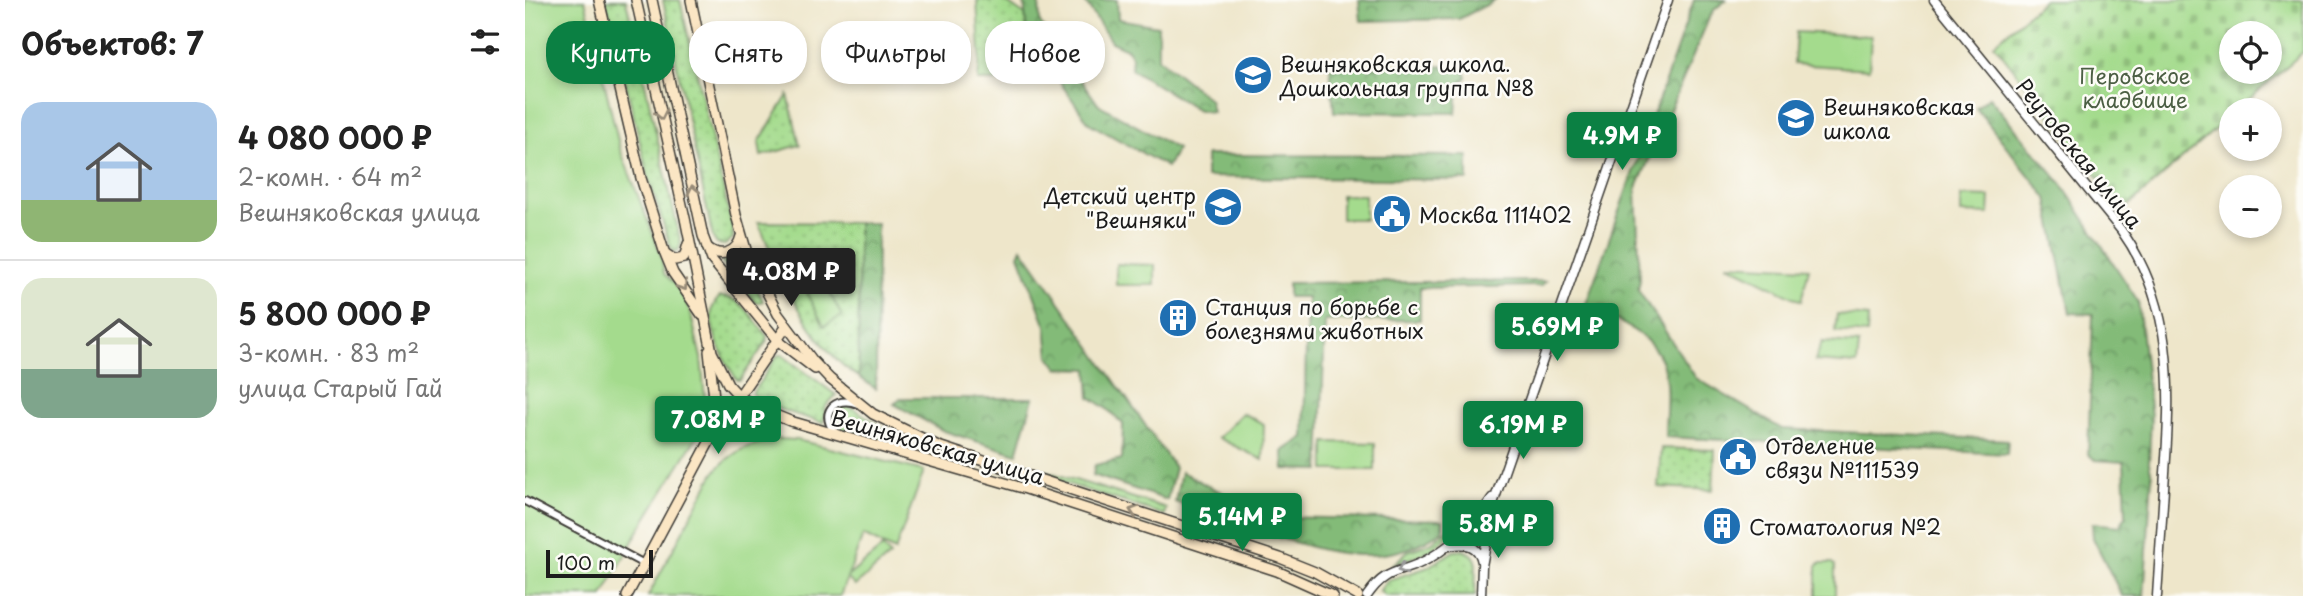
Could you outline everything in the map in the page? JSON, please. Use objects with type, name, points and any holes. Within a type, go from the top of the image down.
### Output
[{"type":"main road","name":"Вешняковская улица","points":[[599,0],[641,178],[664,251],[673,273],[706,319],[708,335],[723,376],[739,396],[771,414],[843,437],[958,468],[1221,553],[1295,578],[1333,596]]},
{"type":"main road","points":[[636,0],[706,319]]},
{"type":"main road","points":[[652,0],[705,242],[715,265],[777,340],[830,379]]},
{"type":"main road","name":"Вешняковская улица","points":[[691,0],[742,239],[768,297],[786,327],[830,379],[860,404],[899,429],[947,450],[1315,572],[1358,596]]},
{"type":"main road","points":[[664,251],[675,260],[684,258],[689,247],[685,218]]},
{"type":"main road","points":[[705,242],[713,252],[724,253],[738,246],[742,239]]},
{"type":"main road","points":[[627,596],[714,433],[786,327]]},
{"type":"main road","points":[[708,335],[715,407],[714,433]]},
{"type":"street","points":[[1481,596],[1482,566],[1489,522],[1500,483],[1668,0]]},
{"type":"street","name":"Реутовская улица","points":[[1934,0],[2122,230],[2151,287],[2165,337],[2169,396],[2157,596]]},
{"type":"street","points":[[843,437],[830,426],[830,409],[838,402],[844,401],[860,404]]},
{"type":"street","points":[[1444,549],[1476,519],[1500,483]]},
{"type":"street","points":[[525,501],[644,564]]},
{"type":"street","points":[[1221,553],[1229,549],[1229,544],[1225,541]]},
{"type":"street","points":[[1367,596],[1384,576],[1419,564],[1457,544],[1472,545],[1480,553],[1482,566]]},
{"type":"green space","points":[[525,0],[585,0],[590,21],[546,21],[546,84],[605,84],[620,149],[661,255],[664,274],[685,299],[691,315],[701,358],[707,420],[636,535],[603,596],[525,596]]},
{"type":"green space","points":[[606,0],[626,0],[631,21],[611,21]]},
{"type":"green space","points":[[663,0],[680,0],[689,39],[689,84],[699,84],[733,231],[733,238],[725,245],[717,244],[713,238],[675,57],[675,21],[667,21]]},
{"type":"green space","points":[[977,0],[1003,0],[1025,15],[1026,21],[985,21],[985,81],[978,81],[980,53]]},
{"type":"green space","points":[[1024,0],[1039,0],[1040,21],[1026,21]]},
{"type":"green space","points":[[1084,0],[1117,0],[1118,19],[1158,26],[1158,58],[1209,99],[1212,112],[1198,110],[1131,69],[1132,57],[1127,49],[1111,42],[1105,33],[1105,21],[1098,21]]},
{"type":"green space","points":[[1359,0],[1496,0],[1459,19],[1361,21]]},
{"type":"green space","points":[[1694,0],[1726,0],[1709,18],[1636,190],[1640,279],[1638,290],[1696,378],[1782,429],[2008,440],[2007,454],[1665,437],[1666,386],[1660,358],[1653,347],[1633,330],[1585,307]]},
{"type":"green space","name":"Перовское кладбище","points":[[2044,0],[2303,0],[2303,52],[2282,70],[2282,21],[2219,21],[2219,84],[2267,84],[2251,98],[2219,98],[2219,126],[2124,210],[1994,44]]},
{"type":"green space","points":[[1796,32],[1871,36],[1869,69],[1794,64]]},
{"type":"green space","points":[[1462,66],[1467,77],[1458,86],[1456,113],[1334,112],[1330,67]]},
{"type":"green space","points":[[626,84],[645,84],[681,243],[678,252],[673,251],[670,245],[648,176]]},
{"type":"green space","points":[[1061,84],[1084,84],[1098,104],[1177,149],[1167,167],[1089,123]]},
{"type":"green space","points":[[788,95],[800,145],[761,156],[759,142]]},
{"type":"green space","points":[[1989,97],[2061,183],[2138,301],[2151,416],[2149,463],[2152,476],[2144,596],[2122,596],[2093,538],[2092,523],[2120,526],[2126,516],[2124,462],[2095,460],[2088,454],[2093,314],[2070,313],[2047,198],[1976,108]]},
{"type":"green space","points":[[1206,155],[1468,156],[1468,180],[1206,177]]},
{"type":"green space","points":[[1341,195],[1365,195],[1365,219],[1341,219]]},
{"type":"green space","points":[[1961,196],[1990,197],[1989,214],[1961,213]]},
{"type":"green space","points":[[758,222],[858,223],[859,377],[826,348],[811,329]]},
{"type":"green space","points":[[858,223],[877,223],[876,389],[859,377]]},
{"type":"green space","points":[[1022,248],[1175,468],[1167,500],[1093,475],[1095,465],[1122,459],[1123,424],[1090,397],[1088,369],[1058,368],[1049,356],[1046,326],[1019,255]]},
{"type":"green space","points":[[722,260],[747,268],[763,301],[756,303]]},
{"type":"green space","points":[[1116,264],[1155,265],[1155,285],[1116,285]]},
{"type":"green space","points":[[1727,264],[1809,268],[1801,301]]},
{"type":"green space","points":[[1546,281],[1541,286],[1420,288],[1420,320],[1325,321],[1320,470],[1284,469],[1283,451],[1304,437],[1307,297],[1288,297],[1288,283]]},
{"type":"green space","points":[[825,284],[842,316],[824,326],[807,294]]},
{"type":"green space","points":[[720,297],[735,300],[767,336],[767,341],[740,380],[737,380],[726,362],[713,326],[714,305]]},
{"type":"green space","points":[[1837,314],[1868,317],[1867,334],[1835,331]]},
{"type":"green space","points":[[1822,342],[1859,344],[1857,364],[1815,361]]},
{"type":"green space","points":[[778,355],[782,355],[836,395],[826,406],[823,423],[773,407],[753,395]]},
{"type":"green space","points":[[901,398],[1033,398],[1017,454],[944,431],[894,404]]},
{"type":"green space","points":[[845,405],[891,433],[892,441],[887,442],[840,428],[833,417],[836,408]]},
{"type":"green space","points":[[1242,413],[1264,424],[1263,460],[1218,438]]},
{"type":"green space","points":[[779,439],[797,440],[924,471],[895,551],[863,535],[848,576],[883,547],[890,556],[855,586],[847,578],[840,596],[648,596],[714,473],[728,458],[743,449]]},
{"type":"green space","points":[[1325,442],[1375,443],[1375,470],[1325,470]]},
{"type":"green space","points":[[1661,448],[1715,450],[1713,490],[1658,487]]},
{"type":"green space","points":[[1023,464],[1166,508],[1164,515],[1022,469]]},
{"type":"green space","points":[[1181,472],[1270,517],[1443,520],[1443,530],[1421,543],[1376,555],[1354,555],[1308,546],[1175,502]]},
{"type":"green space","points":[[1465,516],[1469,519],[1431,550],[1391,566],[1408,551],[1431,543]]},
{"type":"green space","points":[[1463,550],[1473,555],[1476,560],[1475,596],[1386,596],[1379,591],[1388,580],[1426,568],[1454,551]]},
{"type":"green space","points":[[1820,563],[1832,563],[1835,566],[1835,596],[1817,596],[1817,566]]},
{"type":"place","name":"Вешняковская школа. Дошкольная группа №8","points":[[1253,75]]},
{"type":"place","name":"Вешняковская школа","points":[[1796,118]]},
{"type":"place","name":"Детский центр \"Вешняки\"","points":[[1223,207]]},
{"type":"place","name":"Москва 111402","points":[[1392,214]]},
{"type":"place","name":"Станция по борьбе с болезнями животных","points":[[1178,318]]},
{"type":"place","name":"Отделение связи №111539","points":[[1738,457]]},
{"type":"place","name":"Стоматология №2","points":[[1722,526]]}]
